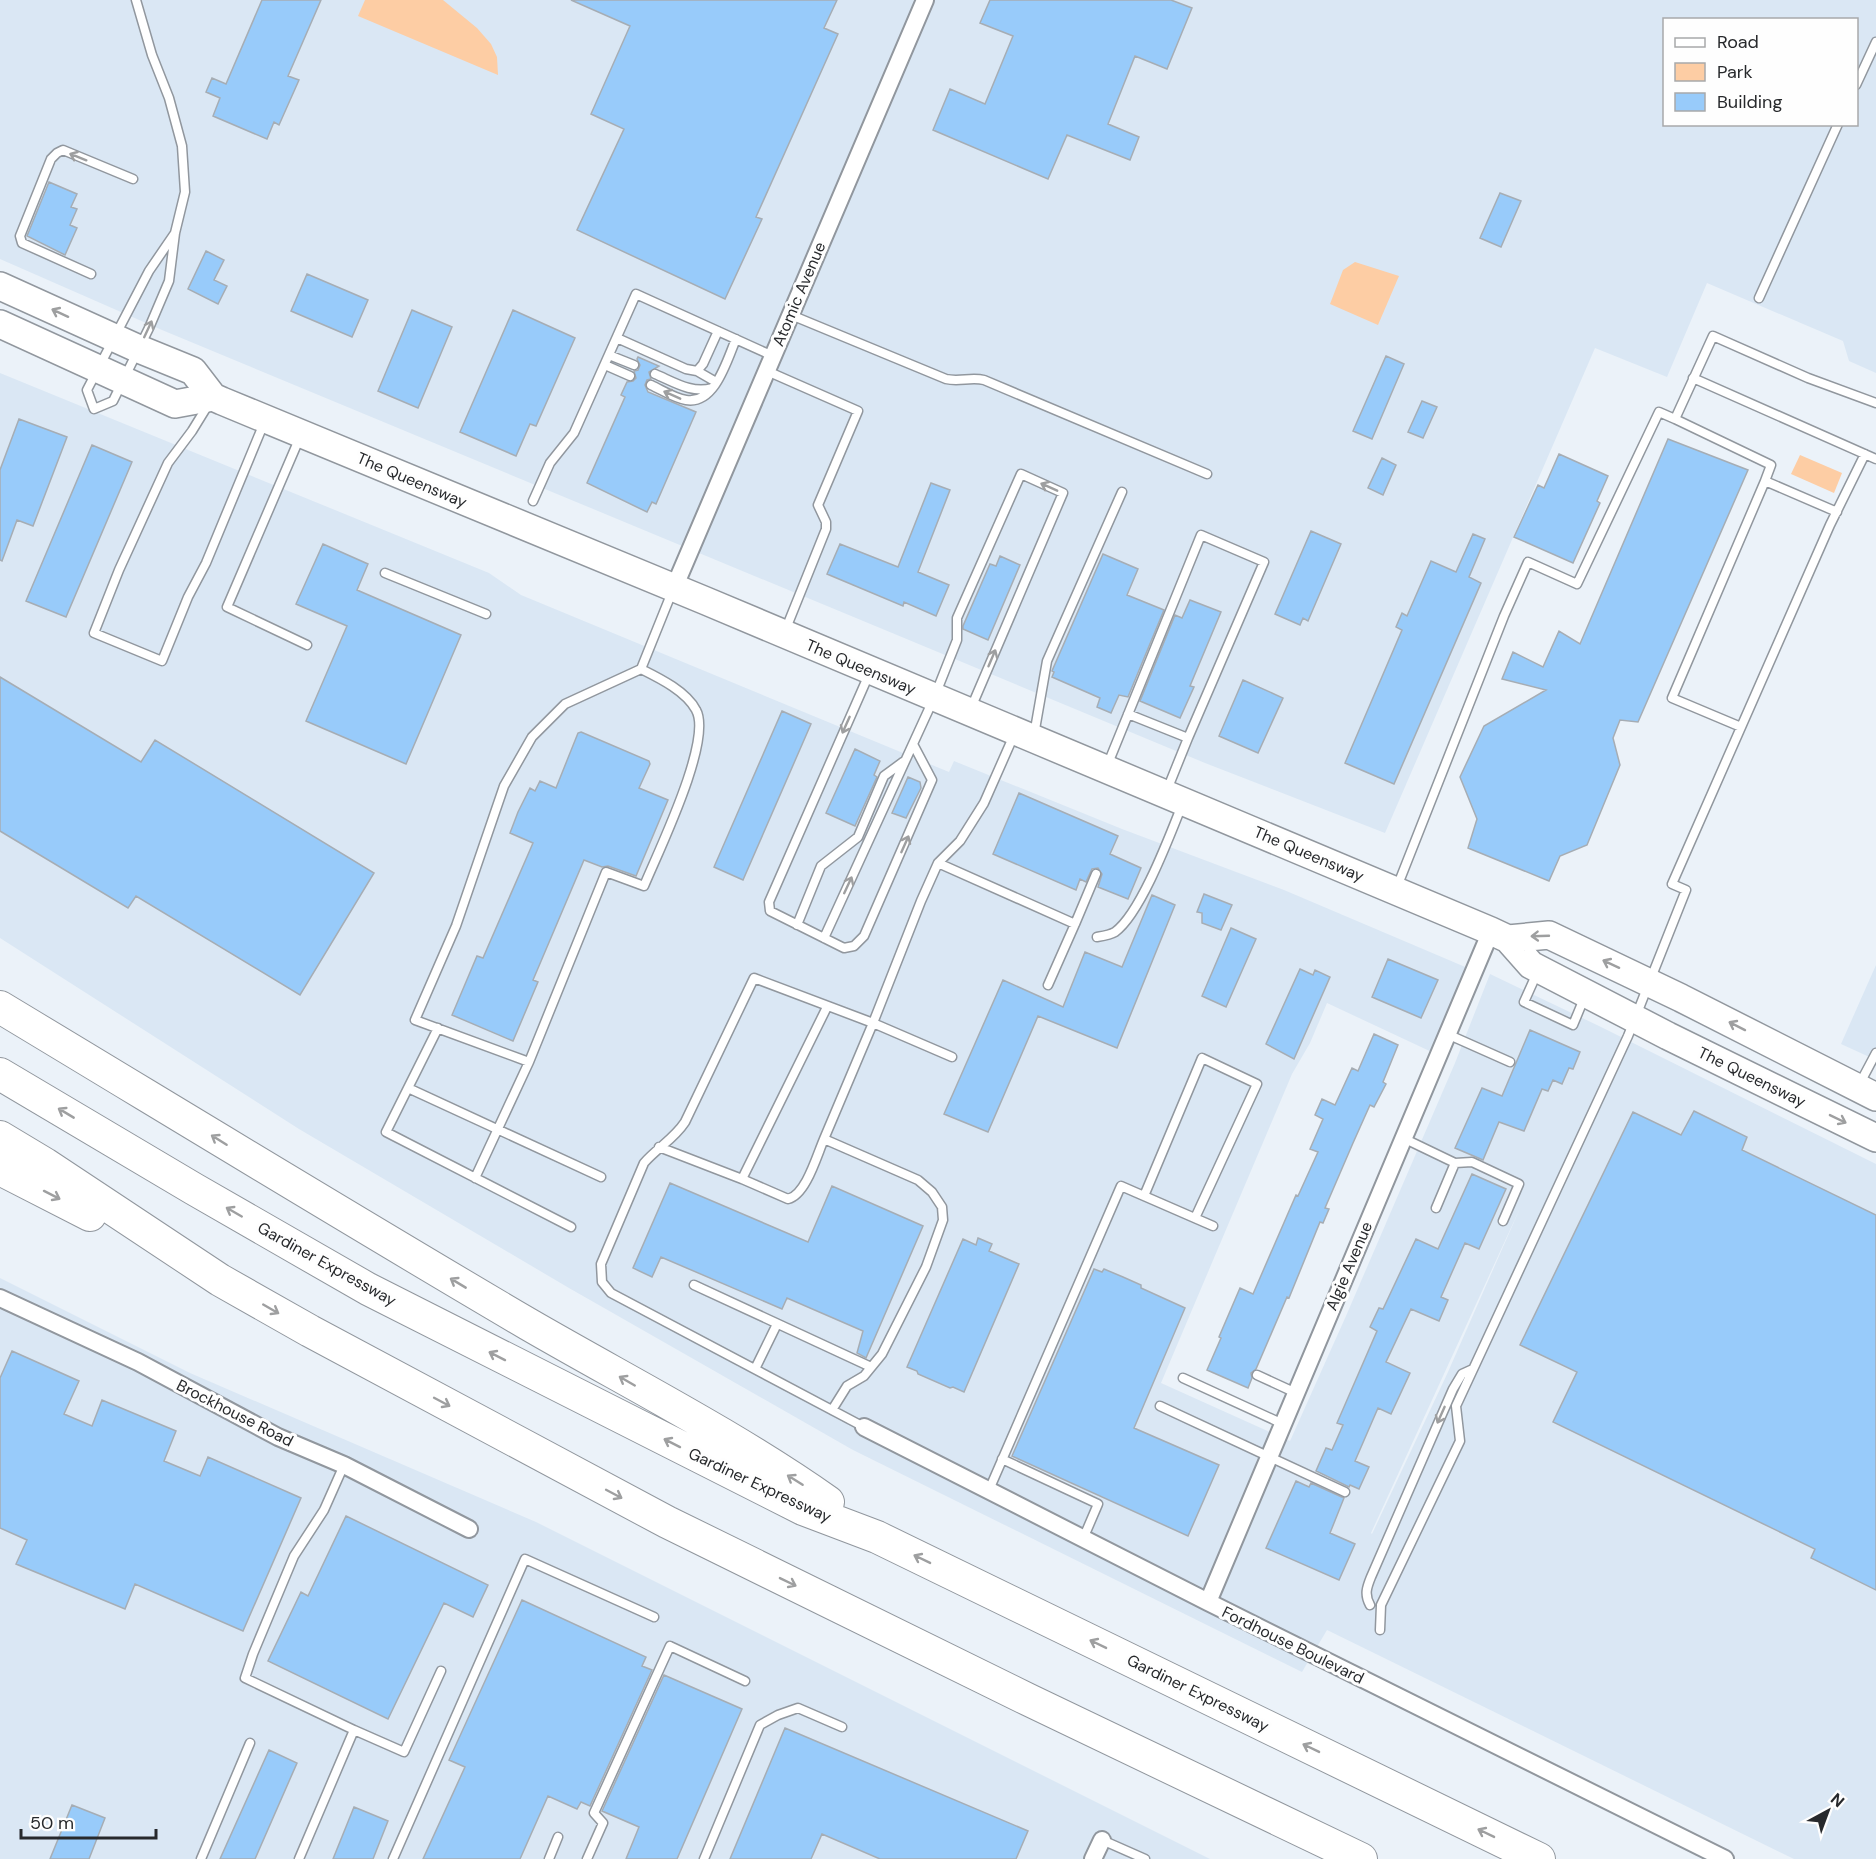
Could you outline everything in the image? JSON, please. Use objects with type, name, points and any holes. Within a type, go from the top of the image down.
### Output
[{"type":"highway","points":[[0,1007],[296,1186],[737,1444],[812,1491],[877,1537]]},
{"type":"highway","name":"Gardiner Expressway","points":[[0,1074],[368,1289],[803,1509],[877,1537],[1539,1859]]},
{"type":"highway","points":[[0,1137],[45,1164],[220,1280]]},
{"type":"highway","points":[[0,1169],[220,1280],[310,1331],[667,1522],[1029,1700],[1361,1859]]},
{"type":"main road","name":"The Queensway","points":[[0,286],[193,372],[213,397],[1499,935],[1531,965],[1876,1138]]},
{"type":"main road","points":[[0,324],[175,404],[213,397]]},
{"type":"main road","name":"The Queensway","points":[[1499,935],[1549,935],[1650,983],[1867,1093]]},
{"type":"street","name":"Atomic Avenue","points":[[674,588],[925,0]]},
{"type":"street","name":"Algie Avenue","points":[[1208,1602],[1447,1034],[1499,935]]},
{"type":"street","name":"Brockhouse Road","points":[[0,1298],[138,1362],[278,1437],[344,1465],[469,1528]]},
{"type":"street","name":"Fordhouse Boulevard","points":[[864,1426],[1208,1602],[1725,1859]]},
{"type":"street","points":[[1093,1859],[1102,1840]]},
{"type":"lane","points":[[136,0],[152,55],[169,98],[182,146],[185,192],[175,233],[169,280],[113,401],[94,409],[87,390],[149,271],[175,233]]},
{"type":"lane","points":[[1858,83],[1876,42]]},
{"type":"lane","points":[[1760,298],[1837,126]]},
{"type":"lane","points":[[91,274],[22,243],[20,236],[51,159],[63,150],[132,179]]},
{"type":"lane","points":[[533,501],[552,460],[570,441],[574,433],[636,294],[736,339],[770,363],[858,411],[818,505],[826,522],[826,529],[784,634]]},
{"type":"lane","points":[[791,315],[946,379],[977,378],[984,380],[1207,474]]},
{"type":"lane","points":[[697,371],[703,364],[718,331]]},
{"type":"lane","points":[[1675,419],[1713,336],[1808,378],[1876,403]]},
{"type":"lane","points":[[616,338],[686,369],[697,371],[715,385]]},
{"type":"lane","points":[[651,385],[688,400],[704,397],[715,385],[736,339]]},
{"type":"lane","points":[[609,355],[634,365]]},
{"type":"lane","points":[[605,365],[630,376]]},
{"type":"lane","points":[[655,374],[684,387],[700,390],[715,385]]},
{"type":"lane","points":[[1693,378],[1876,459]]},
{"type":"lane","points":[[213,397],[192,431],[168,463],[119,570],[94,633],[162,661],[266,419]]},
{"type":"lane","points":[[1395,890],[1504,616],[1528,562],[1577,584],[1659,412],[1771,465],[1672,698],[1741,727]]},
{"type":"lane","points":[[301,434],[227,607],[307,645]]},
{"type":"lane","points":[[1380,1630],[1381,1605],[1460,1441],[1456,1406],[1635,1018],[1686,890],[1672,884],[1865,454]]},
{"type":"lane","points":[[824,938],[934,698],[957,640],[956,621],[1021,474],[1063,493],[969,712]]},
{"type":"lane","points":[[1765,481],[1837,512]]},
{"type":"lane","points":[[659,1147],[784,1198],[793,1198],[804,1187],[938,863],[960,841],[1024,735],[1047,661],[1122,492]]},
{"type":"lane","points":[[1097,937],[1113,933],[1125,922],[1164,851],[1188,738],[1264,562],[1201,535],[1105,769]]},
{"type":"lane","points":[[385,573],[486,614]]},
{"type":"lane","points":[[529,1062],[415,1020],[456,926],[504,786],[532,737],[565,704],[641,669],[674,588]]},
{"type":"lane","points":[[475,1178],[529,1062],[606,872],[644,886],[692,769],[700,730],[697,711],[676,690],[641,669]]},
{"type":"lane","points":[[870,672],[768,902],[770,911],[844,948],[850,948],[864,936],[932,780],[913,744]]},
{"type":"lane","points":[[1128,714],[1188,738]]},
{"type":"lane","points":[[797,925],[821,866],[858,837],[884,776],[906,760]]},
{"type":"lane","points":[[938,863],[1075,924]]},
{"type":"lane","points":[[1048,985],[1096,874]]},
{"type":"lane","points":[[1539,969],[1524,1002],[1573,1025],[1586,993]]},
{"type":"lane","points":[[864,1426],[611,1293],[602,1282],[601,1264],[644,1163],[678,1132],[685,1122],[754,978],[873,1023],[952,1058]]},
{"type":"lane","points":[[742,1179],[826,1007]]},
{"type":"lane","points":[[438,1028],[386,1132],[571,1227]]},
{"type":"lane","points":[[1447,1034],[1510,1062]]},
{"type":"lane","points":[[1867,1093],[1868,1066],[1876,1053]]},
{"type":"lane","points":[[1144,1196],[1202,1058],[1257,1083],[1195,1218]]},
{"type":"lane","points":[[408,1088],[601,1177]]},
{"type":"lane","points":[[824,1138],[918,1180],[932,1192],[942,1207],[943,1220],[926,1267],[882,1354],[864,1376],[847,1386],[832,1410]]},
{"type":"lane","points":[[1403,1138],[1455,1163],[1472,1162],[1519,1184],[1503,1221]]},
{"type":"lane","points":[[1436,1208],[1455,1163]]},
{"type":"lane","points":[[988,1490],[1121,1186],[1214,1226]]},
{"type":"lane","points":[[694,1285],[871,1368]]},
{"type":"lane","points":[[755,1369],[777,1324]]},
{"type":"lane","points":[[1370,1605],[1366,1589],[1453,1389],[1462,1374],[1473,1369]]},
{"type":"lane","points":[[1257,1375],[1296,1393]]},
{"type":"lane","points":[[1183,1378],[1283,1424]]},
{"type":"lane","points":[[1160,1406],[1345,1492]]},
{"type":"lane","points":[[1002,1460],[1098,1504],[1083,1539]]},
{"type":"lane","points":[[344,1465],[324,1510],[294,1556],[245,1678],[404,1752],[441,1671]]},
{"type":"lane","points":[[393,1859],[525,1558],[654,1617]]},
{"type":"lane","points":[[587,1859],[603,1823],[594,1813],[670,1646],[745,1681]]},
{"type":"lane","points":[[705,1859],[760,1725],[798,1708],[842,1727]]},
{"type":"lane","points":[[299,1859],[354,1730]]},
{"type":"lane","points":[[201,1859],[250,1743]]},
{"type":"lane","points":[[549,1859],[558,1838]]},
{"type":"lane","points":[[1102,1840],[1145,1859]]},
{"type":"shaded area","points":[[0,0],[1876,0],[1876,373],[1849,361],[1843,341],[1707,283],[1667,377],[1595,348],[1385,833],[1205,763],[162,330],[0,259]]},
{"type":"shaded area","points":[[0,373],[489,573],[521,595],[949,772],[954,761],[1122,829],[1284,890],[1470,969],[1436,1054],[1327,1003],[1310,1043],[1292,1074],[1161,1383],[1290,1441],[1455,1063],[1490,974],[1599,1026],[1876,1164],[1876,1859],[1794,1859],[1327,1630],[1302,1672],[853,1450],[569,1288],[299,1129],[0,938]],"holes":[[[1521,1206],[1448,1372],[1372,1534]]]},
{"type":"shaded area","points":[[1876,965],[1876,1060],[1841,1044]]},
{"type":"shaded area","points":[[0,1278],[190,1373],[536,1522],[1210,1859],[0,1859]]},
{"type":"green space","points":[[365,0],[443,0],[477,28],[491,44],[497,57],[498,75],[358,16]]},
{"type":"green space","points":[[1355,262],[1399,276],[1378,325],[1330,304],[1343,270]]},
{"type":"green space","points":[[1800,455],[1842,473],[1834,493],[1791,474]]},
{"type":"building","points":[[262,0],[321,0],[288,76],[299,80],[279,125],[274,122],[267,139],[213,116],[220,98],[206,92],[212,78],[226,84]]},
{"type":"building","points":[[571,0],[837,0],[824,28],[838,34],[756,217],[762,219],[725,299],[577,230],[624,129],[591,114],[630,26]]},
{"type":"building","points":[[990,0],[1171,0],[1192,8],[1167,69],[1135,56],[1108,124],[1139,137],[1130,160],[1067,135],[1048,179],[933,130],[950,89],[985,104],[1013,36],[980,23]]},
{"type":"building","points":[[49,182],[77,194],[71,207],[77,209],[70,225],[77,228],[65,255],[27,236]]},
{"type":"building","points":[[1500,193],[1521,201],[1501,247],[1480,238]]},
{"type":"building","points":[[206,251],[224,260],[214,280],[227,286],[218,304],[188,289]]},
{"type":"building","points":[[307,274],[368,300],[352,337],[291,311]]},
{"type":"building","points":[[412,310],[452,327],[418,408],[378,391]]},
{"type":"building","points":[[513,310],[575,338],[536,426],[530,424],[516,456],[460,432]]},
{"type":"building","points":[[1386,356],[1404,364],[1372,439],[1353,431]]},
{"type":"building","points":[[638,357],[659,366],[649,372],[651,379],[647,380],[645,385],[648,392],[696,412],[656,504],[652,502],[647,512],[587,483],[625,397],[621,395],[627,382],[636,378],[634,371],[638,370],[640,365]]},
{"type":"building","points":[[1422,401],[1437,407],[1423,438],[1408,432]]},
{"type":"building","points":[[19,419],[67,437],[33,526],[17,520],[2,561],[0,560],[0,470]]},
{"type":"building","points":[[1668,439],[1748,470],[1638,722],[1620,720],[1613,738],[1620,765],[1587,845],[1560,856],[1549,881],[1468,848],[1477,819],[1460,777],[1484,726],[1546,690],[1502,679],[1513,652],[1543,667],[1559,631],[1580,644]]},
{"type":"building","points":[[92,445],[132,462],[66,617],[26,601]]},
{"type":"building","points":[[1559,454],[1608,476],[1597,501],[1600,503],[1573,563],[1514,537],[1538,485],[1544,488]]},
{"type":"building","points":[[1382,458],[1396,465],[1383,495],[1368,488]]},
{"type":"building","points":[[931,483],[950,490],[918,572],[949,585],[936,616],[904,602],[903,606],[827,574],[840,544],[898,567]]},
{"type":"building","points":[[1311,531],[1341,544],[1308,621],[1303,618],[1300,625],[1275,614]]},
{"type":"building","points":[[1473,534],[1485,539],[1469,577],[1481,583],[1394,784],[1345,763],[1402,630],[1396,627],[1402,613],[1407,616],[1431,561],[1456,572]]},
{"type":"building","points":[[323,544],[368,564],[357,590],[461,635],[406,764],[306,721],[347,626],[296,604]]},
{"type":"building","points":[[1103,554],[1138,569],[1127,595],[1164,610],[1128,697],[1119,695],[1111,713],[1097,707],[1100,698],[1052,677],[1054,672],[1052,671]]},
{"type":"building","points":[[1000,556],[1020,565],[988,640],[963,629],[963,626],[990,564],[996,566]]},
{"type":"building","points":[[1190,600],[1221,612],[1190,686],[1194,687],[1180,718],[1140,701],[1175,615],[1182,618]]},
{"type":"building","points":[[0,677],[141,762],[155,740],[374,873],[300,995],[136,896],[128,908],[0,831]]},
{"type":"building","points":[[1243,680],[1283,698],[1258,753],[1219,736]]},
{"type":"building","points":[[782,711],[811,724],[743,880],[714,867]]},
{"type":"building","points":[[581,732],[649,761],[650,764],[639,788],[668,800],[636,876],[584,860],[533,980],[538,982],[513,1041],[452,1015],[477,956],[483,958],[533,843],[510,833],[518,812],[530,788],[535,791],[540,781],[556,788],[578,733]]},
{"type":"building","points":[[855,749],[880,761],[874,775],[877,777],[855,826],[826,813]]},
{"type":"building","points":[[908,777],[920,782],[921,788],[906,818],[892,813]]},
{"type":"building","points":[[1019,793],[1118,836],[1110,854],[1141,868],[1128,899],[1098,887],[1102,874],[1098,868],[1092,869],[1086,882],[1080,879],[1076,890],[993,854]]},
{"type":"building","points":[[1204,894],[1232,905],[1221,930],[1202,923],[1202,913],[1197,912]]},
{"type":"building","points":[[1152,895],[1175,905],[1117,1048],[1038,1016],[988,1132],[944,1114],[1003,980],[1063,1007],[1085,952],[1122,967]]},
{"type":"building","points":[[1231,928],[1256,939],[1226,1007],[1202,996]]},
{"type":"building","points":[[1388,959],[1438,980],[1421,1018],[1372,997]]},
{"type":"building","points":[[1300,969],[1313,975],[1315,970],[1330,977],[1294,1059],[1266,1044]]},
{"type":"building","points":[[1530,1030],[1580,1052],[1573,1069],[1569,1068],[1562,1084],[1553,1080],[1548,1091],[1542,1089],[1524,1131],[1499,1122],[1483,1160],[1455,1148],[1482,1088],[1502,1096]]},
{"type":"building","points":[[1374,1034],[1398,1045],[1383,1082],[1386,1084],[1374,1107],[1370,1105],[1325,1208],[1329,1209],[1323,1223],[1320,1222],[1289,1298],[1287,1297],[1256,1369],[1251,1373],[1252,1378],[1248,1388],[1207,1370],[1240,1288],[1253,1294],[1296,1195],[1298,1196],[1318,1152],[1310,1149],[1323,1119],[1315,1115],[1322,1099],[1335,1105],[1352,1068],[1358,1071]]},
{"type":"building","points":[[1694,1111],[1747,1137],[1742,1150],[1876,1215],[1876,1590],[1811,1558],[1815,1549],[1553,1422],[1577,1372],[1520,1345],[1633,1112],[1681,1135]]},
{"type":"building","points":[[1472,1174],[1506,1189],[1479,1249],[1465,1243],[1441,1297],[1448,1300],[1439,1321],[1411,1309],[1386,1362],[1410,1373],[1391,1414],[1378,1408],[1355,1461],[1369,1467],[1359,1489],[1350,1485],[1349,1487],[1316,1471],[1326,1448],[1332,1450],[1343,1425],[1337,1423],[1377,1331],[1370,1327],[1379,1308],[1383,1309],[1416,1239],[1438,1249]]},
{"type":"building","points":[[670,1183],[808,1242],[832,1186],[923,1226],[866,1358],[857,1353],[863,1331],[787,1298],[782,1309],[661,1257],[652,1277],[633,1268]]},
{"type":"building","points":[[978,1238],[992,1244],[989,1251],[1019,1264],[964,1392],[918,1374],[917,1371],[907,1367],[963,1239],[976,1245]]},
{"type":"building","points":[[1094,1269],[1102,1272],[1104,1269],[1123,1277],[1185,1308],[1134,1428],[1219,1465],[1188,1536],[1012,1456]]},
{"type":"building","points":[[12,1351],[79,1381],[64,1414],[92,1426],[102,1400],[176,1431],[164,1461],[200,1476],[208,1457],[301,1498],[243,1631],[135,1584],[125,1609],[16,1564],[27,1540],[0,1528],[0,1378]]},
{"type":"building","points":[[1296,1481],[1309,1487],[1311,1483],[1344,1498],[1330,1533],[1355,1544],[1339,1580],[1266,1548]]},
{"type":"building","points":[[346,1516],[488,1585],[473,1617],[444,1603],[388,1719],[268,1661],[301,1592],[308,1596]]},
{"type":"building","points":[[522,1600],[646,1657],[642,1666],[652,1670],[590,1806],[581,1802],[577,1809],[548,1796],[520,1859],[423,1859],[465,1767],[449,1760]]},
{"type":"building","points":[[664,1675],[742,1709],[677,1859],[626,1859],[639,1827],[602,1811]]},
{"type":"building","points":[[785,1728],[1028,1831],[1016,1859],[880,1859],[822,1834],[811,1859],[730,1859]]},
{"type":"building","points":[[269,1750],[297,1763],[255,1859],[220,1859]]},
{"type":"building","points":[[72,1805],[105,1818],[89,1859],[50,1859]]},
{"type":"building","points":[[354,1807],[388,1821],[373,1859],[333,1859]]}]
